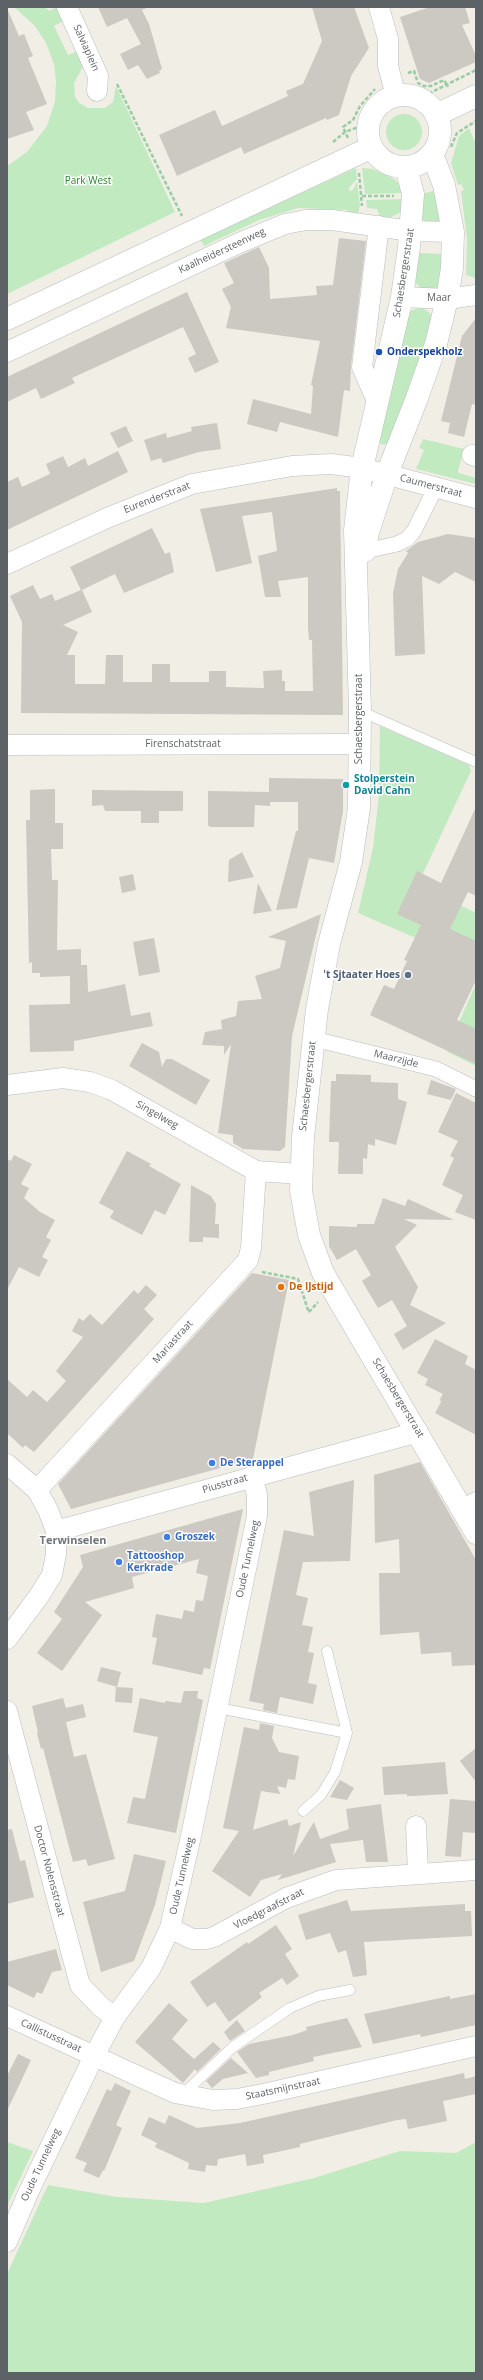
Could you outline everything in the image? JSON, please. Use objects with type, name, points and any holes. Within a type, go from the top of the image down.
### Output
[{"type":"street","name":"Salviaplein","points":[[67,7],[98,76],[97,91]]},
{"type":"street","points":[[379,7],[388,39],[388,66],[396,96]]},
{"type":"street","points":[[396,96],[418,98],[429,105],[436,115],[440,132],[432,154],[416,166],[406,167],[386,162],[372,147],[368,129],[373,113],[387,100],[396,96]]},
{"type":"street","points":[[436,115],[476,96]]},
{"type":"street","points":[[7,319],[372,147]]},
{"type":"street","name":"Schaesbergerstraat","points":[[358,599],[368,532],[387,474],[429,364],[447,299],[452,268],[453,232],[444,185],[432,154]]},
{"type":"street","name":"Schaesbergerstraat","points":[[406,167],[413,194],[411,231],[402,297],[362,468],[355,530],[360,711],[359,808],[351,862],[323,974],[302,1137],[301,1191],[307,1227],[324,1273],[418,1432],[469,1506],[476,1533]]},
{"type":"street","name":"Kaalheidersteenweg","points":[[7,352],[274,227],[293,222],[316,220],[379,226],[411,231],[453,232]]},
{"type":"street","points":[[377,401],[362,367],[379,226]]},
{"type":"street","name":"Maar","points":[[402,297],[447,299],[476,295]]},
{"type":"street","name":"Eurenderstraat","points":[[7,564],[107,518],[192,484],[292,466],[332,464],[362,468],[387,474]]},
{"type":"street","name":"Caumerstraat","points":[[387,474],[476,498]]},
{"type":"street","points":[[365,552],[397,544],[407,539],[414,531],[436,487]]},
{"type":"street","name":"Firenschatstraat","points":[[7,745],[359,744]]},
{"type":"street","name":"Maarzijde","points":[[314,1039],[436,1069],[476,1089]]},
{"type":"street","name":"Singelweg","points":[[7,1085],[63,1078],[90,1082],[112,1090],[256,1171],[301,1174]]},
{"type":"street","points":[[248,1260],[251,1248],[256,1171]]},
{"type":"street","name":"Mariastraat","points":[[37,1490],[248,1260]]},
{"type":"street","name":"Piusstraat","points":[[56,1531],[252,1476],[418,1432]]},
{"type":"street","points":[[7,1464],[37,1490],[56,1531],[56,1554],[52,1575],[40,1596],[7,1639]]},
{"type":"street","name":"Oude Tunnelweg","points":[[7,2242],[29,2191],[94,2056],[115,2017],[151,1968],[170,1928],[218,1708],[257,1516],[257,1495],[252,1476]]},
{"type":"street","name":"Doctor Nolensstraat","points":[[7,1711],[80,1985],[101,2007],[115,2017]]},
{"type":"street","points":[[416,1826],[418,1873]]},
{"type":"street","name":"Vloedgraafstraat","points":[[170,1928],[192,1939],[207,1939],[214,1937],[286,1898],[325,1883],[357,1877],[476,1870]]},
{"type":"street","name":"Callistusstraat","points":[[7,2016],[94,2056]]},
{"type":"street","name":"Staatsmijnstraat","points":[[94,2056],[182,2094],[213,2100],[237,2099],[476,2046]]},
{"type":"lane","points":[[360,711],[476,762]]},
{"type":"lane","points":[[303,1811],[321,1795],[335,1772],[347,1733],[327,1651]]},
{"type":"lane","points":[[218,1708],[347,1733]]},
{"type":"lane","points":[[182,2094],[233,2047],[290,2008],[318,1996],[350,1990]]},
{"type":"path","points":[[418,98],[476,70]]},
{"type":"path","points":[[97,91],[118,84],[182,217]]},
{"type":"path","points":[[468,125],[476,121]]},
{"type":"path","points":[[248,1260],[255,1270],[298,1279],[309,1312]]},
{"type":"green space","name":"Park West","points":[[14,7],[45,7],[49,11],[57,7],[65,20],[54,26],[68,55],[81,50],[85,63],[74,83],[75,97],[79,103],[88,108],[105,108],[113,102],[116,86],[175,212],[7,294],[7,166],[27,152],[47,126],[55,101],[56,81],[54,64],[46,43],[35,26]]},
{"type":"green space","points":[[408,114],[417,119],[421,125],[421,139],[417,145],[408,150],[400,150],[391,145],[387,139],[386,128],[391,119],[397,115]]},
{"type":"green space","points":[[469,128],[474,140],[476,139],[476,278],[466,275],[467,239],[461,191],[464,190],[461,184],[458,185],[451,163],[459,136]]},
{"type":"green space","points":[[356,168],[357,179],[348,189],[352,191],[357,182],[360,206],[357,218],[353,217],[347,210],[298,208],[259,220],[204,246],[200,239]]},
{"type":"green space","points":[[362,168],[373,169],[394,179],[400,185],[404,193],[365,194]]},
{"type":"green space","points":[[438,190],[441,219],[437,222],[425,222],[422,218],[421,194]]},
{"type":"green space","points":[[405,199],[401,212],[389,218],[380,217],[377,209],[367,208],[366,200]]},
{"type":"green space","points":[[418,253],[445,254],[439,286],[435,289],[421,289],[416,283],[415,277]]},
{"type":"green space","points":[[422,308],[430,313],[433,324],[389,443],[383,445],[378,442],[409,312]]},
{"type":"green space","points":[[423,439],[464,449],[458,471],[459,473],[476,478],[476,484],[416,469],[424,450],[419,448]]},
{"type":"green space","points":[[380,726],[469,765],[471,771],[418,884],[476,913],[476,964],[358,913],[373,848],[379,795]]},
{"type":"green space","points":[[476,984],[476,1066],[446,1051]]},
{"type":"green space","points":[[7,2142],[33,2151],[7,2206]]},
{"type":"green space","points":[[476,2142],[476,2373],[7,2373],[7,2274],[48,2185],[117,2197],[204,2203],[314,2178],[400,2151],[456,2153]]},
{"type":"building","points":[[98,7],[149,7],[142,10],[149,24],[162,69],[159,71],[160,73],[147,79],[138,65],[128,70],[120,54],[141,44],[127,18],[107,27]]},
{"type":"building","points":[[312,7],[354,7],[369,48],[351,76],[339,115],[327,120],[326,118],[244,154],[241,147],[177,176],[159,135],[215,110],[222,126],[288,96],[286,91],[303,84],[322,41]]},
{"type":"building","points":[[430,7],[465,7],[470,23],[462,25],[476,56],[476,62],[429,83],[420,79],[400,17]]},
{"type":"building","points":[[7,8],[19,36],[24,34],[33,56],[28,58],[47,104],[26,112],[34,130],[7,139]]},
{"type":"building","points":[[339,238],[366,241],[351,366],[350,391],[344,390],[338,437],[280,422],[277,432],[247,424],[253,399],[311,414],[313,386],[311,385],[320,341],[226,328],[231,307],[222,289],[234,283],[224,263],[259,247],[269,268],[270,299],[317,295],[316,286],[333,285]]},
{"type":"building","points":[[187,292],[219,362],[195,373],[188,358],[196,354],[183,327],[72,378],[75,383],[41,399],[36,388],[7,402],[7,377]]},
{"type":"building","points":[[476,318],[476,405],[472,404],[464,437],[448,433],[450,423],[441,421],[462,336]]},
{"type":"building","points":[[217,423],[221,449],[199,452],[163,463],[161,458],[151,461],[144,440],[166,433],[167,438],[192,431],[191,427]]},
{"type":"building","points":[[126,426],[133,441],[118,448],[110,433]]},
{"type":"building","points":[[118,451],[128,472],[7,530],[7,482],[18,477],[22,487],[50,474],[46,464],[63,456],[68,467],[85,458],[88,466]]},
{"type":"building","points":[[337,488],[337,491],[340,491],[343,715],[21,713],[22,622],[10,596],[33,585],[40,599],[52,594],[55,601],[81,590],[70,567],[152,528],[165,554],[170,552],[174,572],[124,593],[115,574],[82,590],[92,612],[63,625],[78,632],[67,655],[75,655],[75,684],[105,684],[106,655],[123,655],[123,682],[152,682],[152,664],[170,664],[170,682],[209,682],[209,671],[226,671],[226,687],[264,688],[263,671],[282,670],[282,681],[285,681],[285,691],[313,691],[312,640],[309,640],[308,628],[308,577],[278,581],[281,597],[265,597],[258,556],[277,551],[272,512],[242,516],[252,563],[216,572],[200,509]]},
{"type":"building","points":[[448,534],[476,538],[476,582],[455,572],[439,584],[422,576],[425,654],[395,656],[393,593],[398,569],[408,553],[406,551],[418,542]]},
{"type":"building","points":[[269,778],[343,779],[343,811],[334,863],[309,858],[297,908],[276,910],[296,831],[298,831],[298,802],[270,802],[270,806],[255,805],[254,827],[210,827],[208,825],[208,791],[269,792]]},
{"type":"building","points":[[55,789],[55,823],[63,823],[63,849],[51,849],[52,880],[58,880],[57,950],[81,949],[81,965],[87,965],[88,992],[125,984],[131,1016],[150,1012],[153,1026],[74,1041],[74,1051],[30,1052],[29,1005],[70,1004],[70,976],[40,977],[40,973],[32,973],[32,962],[29,963],[26,820],[30,820],[30,790]]},
{"type":"building","points":[[92,790],[183,791],[183,811],[159,811],[159,823],[141,823],[141,811],[105,811],[103,805],[92,806]]},
{"type":"building","points":[[476,807],[476,896],[468,892],[450,929],[476,941],[476,980],[457,1020],[476,1029],[476,1064],[370,1015],[384,985],[394,989],[407,961],[404,960],[421,925],[397,914],[417,871],[441,883]]},
{"type":"building","points":[[242,852],[254,877],[228,882],[229,860]]},
{"type":"building","points":[[133,874],[136,890],[122,893],[119,877]]},
{"type":"building","points":[[258,883],[272,911],[253,914]]},
{"type":"building","points":[[321,914],[292,1036],[285,1147],[280,1151],[243,1149],[233,1143],[233,1135],[218,1133],[231,1044],[224,1055],[224,1046],[202,1045],[205,1032],[222,1029],[221,1020],[236,1016],[238,1001],[262,999],[255,976],[280,968],[286,941],[268,937]]},
{"type":"building","points":[[154,938],[160,972],[139,976],[133,942]]},
{"type":"building","points":[[142,1043],[159,1052],[162,1067],[166,1059],[172,1059],[210,1080],[196,1105],[129,1066]]},
{"type":"building","points":[[336,1074],[371,1075],[371,1082],[398,1083],[398,1099],[407,1102],[396,1145],[375,1139],[375,1146],[368,1144],[367,1159],[363,1158],[363,1174],[338,1174],[339,1142],[329,1142],[331,1081],[336,1081]]},
{"type":"building","points":[[431,1080],[456,1089],[451,1100],[427,1094]]},
{"type":"building","points":[[456,1093],[476,1103],[476,1220],[455,1212],[463,1195],[442,1185],[454,1158],[450,1156],[458,1141],[438,1132]]},
{"type":"building","points":[[127,1151],[151,1164],[149,1166],[181,1184],[165,1215],[155,1210],[142,1235],[112,1219],[110,1217],[114,1211],[99,1203]]},
{"type":"building","points":[[14,1155],[32,1164],[21,1184],[29,1188],[24,1198],[40,1212],[55,1220],[46,1237],[51,1240],[42,1257],[48,1260],[39,1277],[19,1267],[7,1290],[7,1159],[11,1161]]},
{"type":"building","points":[[191,1185],[211,1196],[216,1204],[215,1224],[219,1224],[219,1238],[203,1237],[203,1242],[189,1242]]},
{"type":"building","points":[[383,1198],[405,1206],[408,1199],[454,1220],[404,1219],[417,1225],[395,1247],[418,1287],[410,1305],[446,1323],[403,1350],[394,1334],[407,1326],[392,1300],[378,1308],[362,1281],[371,1275],[356,1249],[337,1260],[329,1246],[329,1226],[357,1227],[357,1224],[374,1224]]},
{"type":"building","points":[[252,1273],[289,1280],[253,1459],[71,1509],[58,1484]]},
{"type":"building","points":[[146,1285],[157,1295],[144,1309],[154,1319],[34,1452],[25,1445],[23,1448],[7,1433],[7,1379],[27,1397],[33,1390],[47,1402],[66,1381],[56,1371],[83,1337],[72,1331],[79,1318],[83,1321],[90,1314],[102,1325],[134,1290],[138,1294]]},
{"type":"building","points":[[435,1339],[468,1356],[465,1364],[476,1370],[476,1435],[435,1413],[441,1402],[440,1399],[443,1394],[425,1385],[428,1379],[417,1373]]},
{"type":"building","points":[[420,1462],[476,1560],[476,1665],[452,1666],[451,1652],[421,1654],[419,1632],[380,1635],[379,1573],[400,1573],[399,1539],[375,1543],[374,1475]]},
{"type":"building","points":[[354,1480],[350,1561],[303,1562],[296,1595],[308,1598],[302,1625],[313,1627],[308,1652],[314,1653],[308,1683],[317,1685],[313,1704],[280,1697],[277,1713],[263,1710],[264,1704],[249,1701],[284,1530],[314,1536],[309,1492]]},
{"type":"building","points":[[243,1509],[210,1669],[204,1668],[202,1675],[152,1664],[157,1638],[152,1637],[156,1614],[182,1619],[184,1610],[194,1612],[196,1600],[203,1601],[208,1576],[196,1573],[199,1559],[132,1577],[134,1588],[85,1602],[102,1615],[62,1671],[37,1653],[62,1619],[54,1612],[83,1567],[80,1555]]},
{"type":"building","points":[[101,1667],[121,1672],[117,1687],[97,1681]]},
{"type":"building","points":[[116,1687],[133,1688],[132,1703],[115,1702]]},
{"type":"building","points":[[184,1691],[198,1691],[197,1698],[203,1700],[176,1833],[127,1823],[133,1797],[145,1799],[158,1737],[133,1732],[140,1698],[165,1703],[165,1701],[181,1703]]},
{"type":"building","points":[[63,1698],[66,1708],[83,1704],[86,1717],[66,1722],[74,1757],[86,1754],[115,1859],[88,1866],[86,1859],[73,1862],[43,1748],[41,1749],[32,1706]]},
{"type":"building","points":[[260,1723],[274,1726],[272,1738],[279,1752],[299,1756],[295,1780],[288,1779],[286,1788],[277,1786],[280,1794],[261,1791],[253,1830],[287,1819],[289,1826],[301,1822],[293,1856],[314,1822],[320,1839],[349,1829],[346,1809],[381,1804],[388,1862],[366,1862],[363,1840],[330,1844],[336,1862],[278,1880],[282,1874],[261,1880],[250,1897],[212,1871],[239,1831],[223,1828],[244,1727],[259,1730]]},
{"type":"building","points":[[476,1748],[476,1782],[460,1761]]},
{"type":"building","points":[[445,1762],[448,1794],[413,1796],[407,1796],[407,1794],[384,1795],[382,1767]]},
{"type":"building","points":[[340,1780],[354,1788],[347,1800],[330,1797]]},
{"type":"building","points":[[450,1799],[476,1801],[475,1833],[463,1832],[461,1857],[445,1856]]},
{"type":"building","points":[[12,1829],[20,1861],[25,1860],[34,1897],[7,1904],[7,1830]]},
{"type":"building","points":[[134,1854],[166,1861],[155,1905],[134,1961],[101,1972],[83,1902],[125,1891]]},
{"type":"building","points":[[347,1900],[351,1911],[465,1904],[465,1911],[471,1911],[472,1936],[364,1942],[367,1975],[353,1977],[346,1950],[338,1953],[330,1933],[306,1940],[298,1915]]},
{"type":"building","points":[[276,1925],[292,1949],[285,1954],[299,1976],[287,1985],[282,1978],[259,1993],[262,1997],[229,2022],[215,2002],[207,2007],[190,1982],[247,1942],[248,1944]]},
{"type":"building","points":[[56,1949],[62,1970],[52,1972],[42,1994],[37,1992],[34,1998],[7,1985],[7,1962]]},
{"type":"building","points":[[476,1994],[476,2025],[421,2037],[420,2034],[373,2044],[364,2014],[450,1996],[450,1999]]},
{"type":"building","points":[[169,2003],[188,2020],[172,2039],[194,2059],[213,2042],[221,2049],[197,2072],[195,2069],[183,2083],[135,2042]]},
{"type":"building","points":[[347,2018],[362,2047],[313,2057],[314,2061],[269,2072],[269,2075],[256,2078],[237,2052],[249,2044],[293,2035],[307,2030],[306,2027]]},
{"type":"building","points":[[237,2020],[245,2031],[230,2041],[224,2032]]},
{"type":"building","points":[[18,2054],[31,2060],[7,2111],[7,2076]]},
{"type":"building","points":[[231,2058],[248,2073],[223,2079],[212,2088],[206,2081]]},
{"type":"building","points":[[464,2073],[465,2079],[476,2076],[476,2094],[443,2101],[447,2121],[408,2129],[406,2119],[397,2120],[300,2144],[300,2147],[263,2155],[264,2163],[247,2166],[245,2154],[218,2159],[217,2166],[206,2165],[205,2172],[188,2169],[189,2163],[155,2147],[157,2143],[141,2135],[149,2117],[165,2124],[169,2115],[197,2128],[240,2123]]},
{"type":"building","points":[[115,2083],[131,2091],[116,2125],[122,2128],[104,2171],[103,2170],[99,2178],[83,2171],[87,2163],[75,2158],[107,2089],[111,2091]]},
{"type":"place","name":"Onderspekholz","points":[[379,352]]},
{"type":"place","name":"Stolperstein David Cahn","points":[[346,785]]},
{"type":"place","name":"'t Sjtaater Hoes","points":[[408,975]]},
{"type":"place","name":"De IJstijd","points":[[281,1287]]},
{"type":"place","name":"De Sterappel","points":[[212,1463]]},
{"type":"place","name":"Groszek","points":[[167,1537]]},
{"type":"place","name":"Tattooshop Kerkrade","points":[[119,1562]]},
{"type":"district","name":"Terwinselen","points":[[73,1541]]}]
